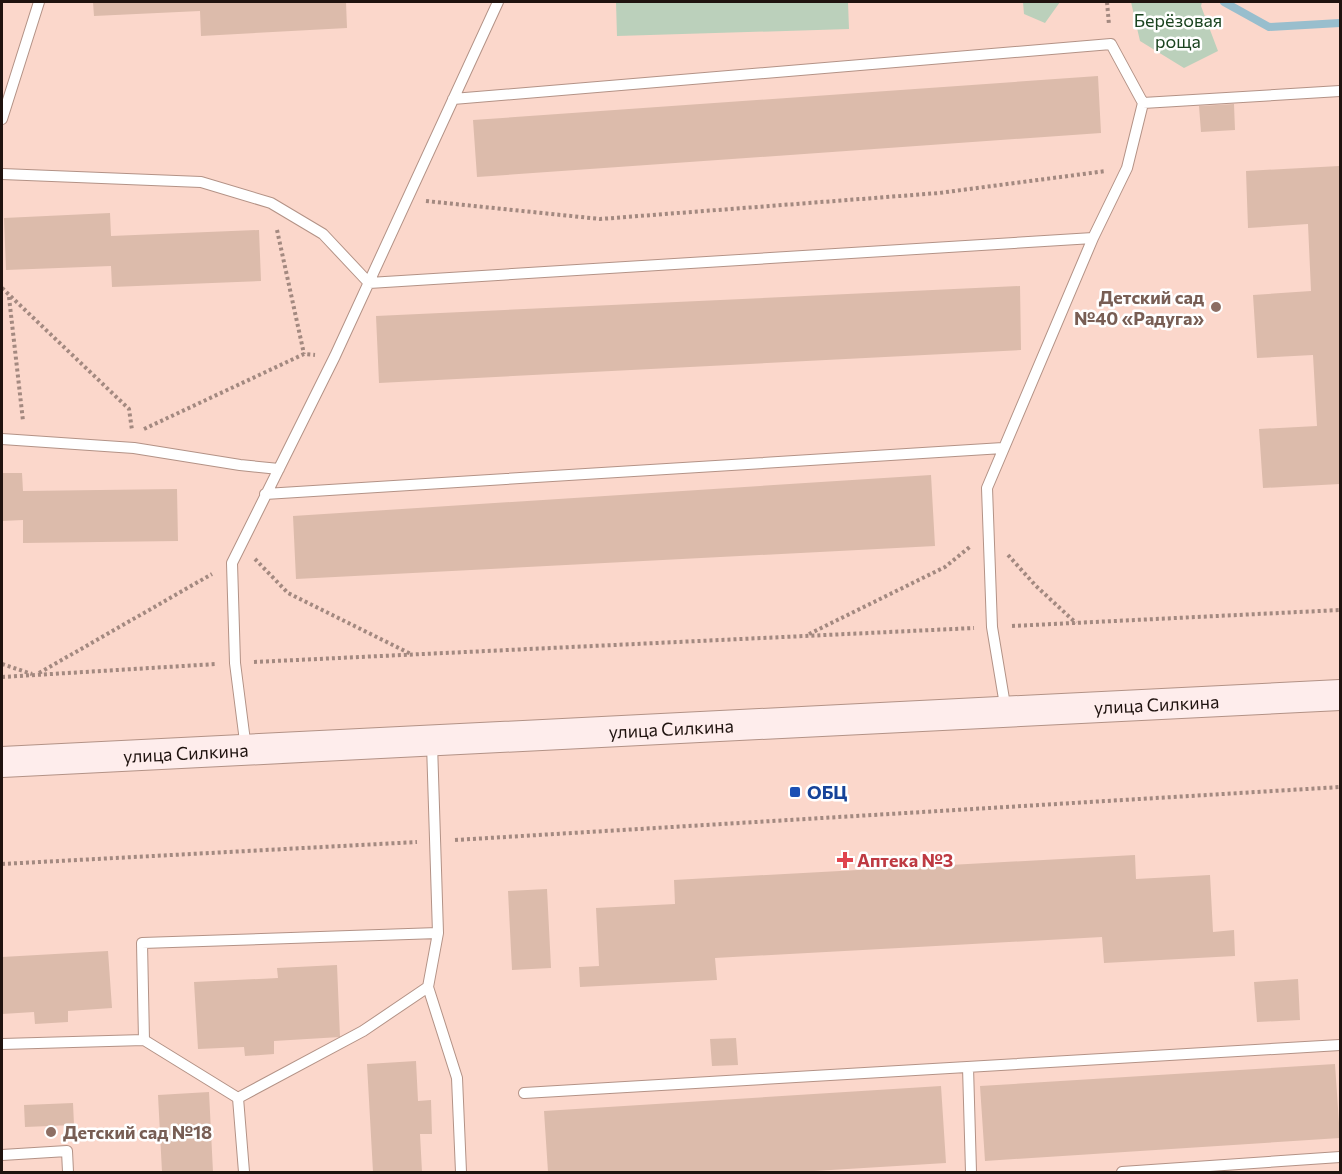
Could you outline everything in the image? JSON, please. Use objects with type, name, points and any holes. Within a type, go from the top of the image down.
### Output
[{"type":"main road","name":"улица Силкина","points":[[2,762],[1341,694]]},
{"type":"lane","points":[[2,119],[39,2]]},
{"type":"lane","points":[[246,750],[235,663],[232,563],[335,356],[498,2]]},
{"type":"lane","points":[[453,99],[1111,44],[1143,103],[1127,168],[1093,238],[987,488],[992,627],[1006,712]]},
{"type":"lane","points":[[1143,103],[1341,91]]},
{"type":"lane","points":[[2,174],[201,182],[271,203],[323,234],[369,283]]},
{"type":"lane","points":[[369,283],[1093,238]]},
{"type":"lane","points":[[2,439],[134,448],[279,469]]},
{"type":"lane","points":[[265,494],[1003,448]]},
{"type":"lane","points":[[432,740],[438,933],[428,987],[457,1078],[461,1173]]},
{"type":"lane","points":[[144,1040],[142,943],[438,933]]},
{"type":"lane","points":[[238,1098],[363,1031],[428,987]]},
{"type":"lane","points":[[2,1044],[144,1040],[238,1098]]},
{"type":"lane","points":[[524,1093],[1341,1045]]},
{"type":"lane","points":[[968,1067],[971,1173]]},
{"type":"lane","points":[[238,1098],[244,1173]]},
{"type":"lane","points":[[2,1155],[67,1151],[69,1173]]},
{"type":"lane","points":[[1122,1173],[1341,1157]]},
{"type":"path","points":[[407,199],[600,219],[939,193],[1127,168]]},
{"type":"path","points":[[271,203],[304,354]]},
{"type":"path","points":[[2,288],[129,409],[134,448]]},
{"type":"path","points":[[9,296],[25,440]]},
{"type":"path","points":[[132,434],[304,354],[335,356]]},
{"type":"path","points":[[806,636],[945,567],[988,532],[1036,586],[1076,623]]},
{"type":"path","points":[[241,544],[288,593],[412,654]]},
{"type":"path","points":[[2,664],[36,675],[232,563]]},
{"type":"path","points":[[2,677],[412,654],[1341,610]]},
{"type":"path","points":[[2,864],[436,842],[1341,788]]},
{"type":"green space","points":[[616,2],[848,2],[849,29],[617,36]]},
{"type":"green space","points":[[1023,2],[1060,2],[1045,23],[1024,14]]},
{"type":"green space","name":"Берёзовая роща","points":[[1131,2],[1202,2],[1201,6],[1218,51],[1184,68],[1140,41]]},
{"type":"building","points":[[93,2],[346,2],[347,28],[201,36],[200,11],[94,16]]},
{"type":"building","points":[[1098,76],[1101,133],[477,177],[473,120]]},
{"type":"building","points":[[1234,104],[1235,130],[1201,132],[1199,106]]},
{"type":"building","points":[[1339,166],[1340,484],[1263,488],[1259,429],[1317,426],[1313,355],[1257,358],[1253,295],[1311,291],[1308,224],[1248,228],[1246,171]]},
{"type":"building","points":[[110,213],[111,236],[259,230],[261,281],[112,287],[111,266],[6,270],[4,218]]},
{"type":"building","points":[[1020,286],[1021,350],[379,383],[376,316]]},
{"type":"building","points":[[2,473],[22,473],[23,491],[177,489],[178,541],[23,543],[23,520],[2,521]]},
{"type":"building","points":[[931,475],[935,546],[296,579],[293,516]]},
{"type":"building","points":[[1135,855],[1136,879],[1210,875],[1213,932],[1234,930],[1235,956],[1104,963],[1102,937],[715,958],[717,980],[580,987],[579,967],[599,966],[596,908],[675,904],[674,880]]},
{"type":"building","points":[[547,889],[551,968],[512,970],[508,891]]},
{"type":"building","points":[[108,951],[112,1008],[68,1011],[68,1022],[35,1024],[34,1012],[2,1014],[2,957]]},
{"type":"building","points":[[337,965],[340,1037],[274,1041],[274,1054],[245,1056],[244,1047],[198,1049],[194,982],[278,978],[277,968]]},
{"type":"building","points":[[1298,979],[1300,1020],[1257,1022],[1254,982]]},
{"type":"building","points":[[736,1038],[738,1065],[712,1066],[710,1039]]},
{"type":"building","points":[[416,1061],[418,1101],[431,1100],[432,1134],[420,1134],[422,1172],[373,1172],[367,1064]]},
{"type":"building","points":[[1335,1064],[1340,1138],[985,1161],[980,1086]]},
{"type":"building","points":[[941,1086],[946,1163],[798,1172],[548,1172],[544,1111]]},
{"type":"building","points":[[209,1092],[213,1172],[162,1172],[158,1095]]},
{"type":"building","points":[[73,1103],[74,1125],[25,1127],[24,1105]]},
{"type":"waterway","points":[[1224,2],[1269,27],[1340,23]]},
{"type":"place","name":"Детский сад №40 «Радуга»","points":[[1216,307]]},
{"type":"place","name":"ОБЦ","points":[[795,792]]},
{"type":"place","name":"Аптека №3","points":[[845,860]]},
{"type":"place","name":"Детский сад №18","points":[[51,1132]]}]
